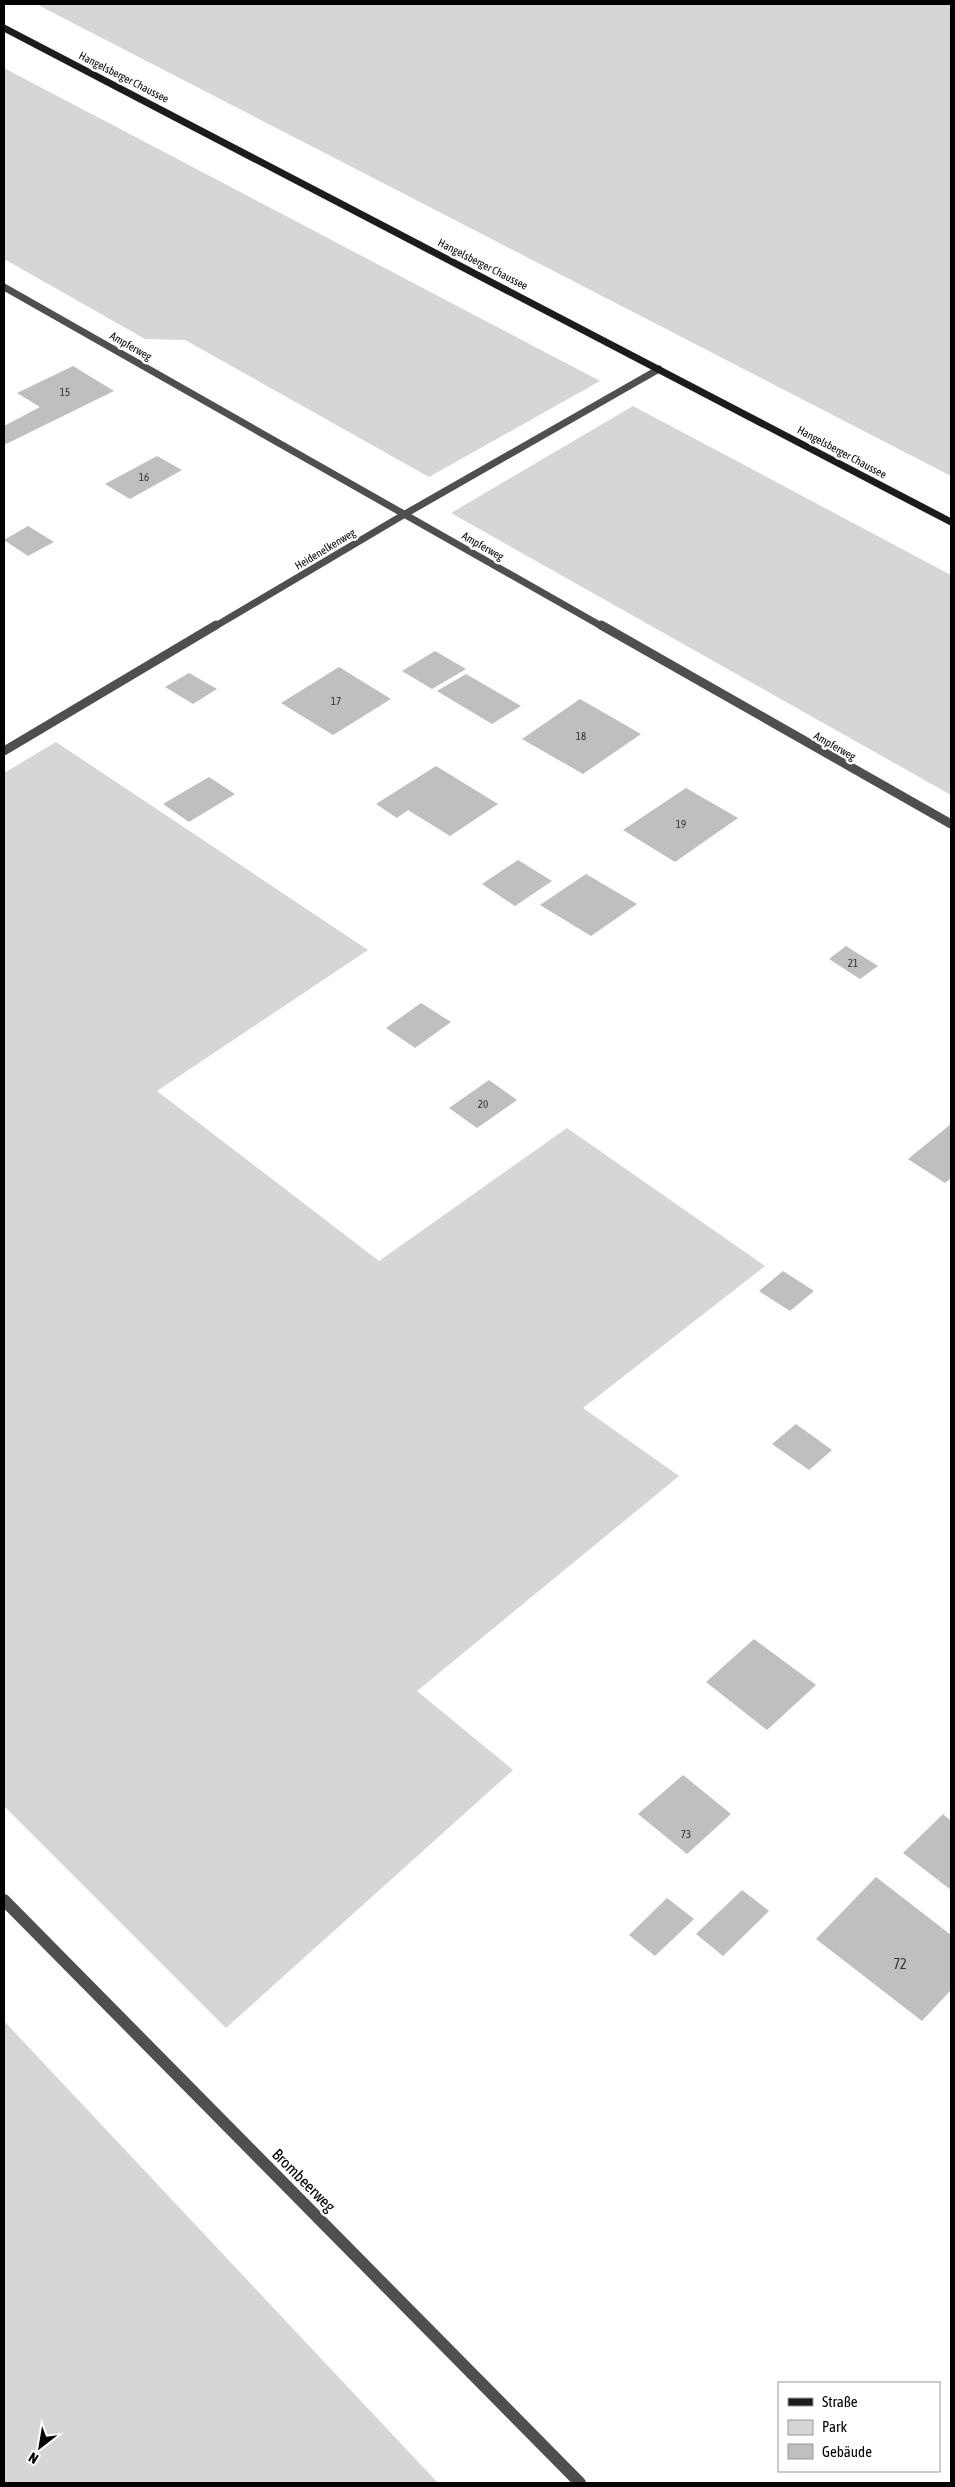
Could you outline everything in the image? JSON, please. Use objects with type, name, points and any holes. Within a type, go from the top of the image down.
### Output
[{"type":"main road","name":"Hangelsberger Chaussee","points":[[4,28],[951,522]]},
{"type":"street","name":"Ampferweg","points":[[4,287],[951,824]]},
{"type":"street","name":"Heidenelkenweg","points":[[4,751],[405,514],[660,369]]},
{"type":"street","name":"Brombeerweg","points":[[4,1900],[580,2483]]},
{"type":"green space","points":[[36,4],[951,4],[951,476]]},
{"type":"green space","points":[[4,68],[600,381],[429,477],[185,340],[145,339],[4,259]]},
{"type":"green space","points":[[633,406],[951,575],[951,795],[451,513]]},
{"type":"green space","points":[[56,742],[368,950],[157,1091],[379,1261],[567,1128],[765,1266],[583,1408],[679,1476],[417,1691],[513,1770],[226,2028],[4,1806],[4,773]]},
{"type":"green space","points":[[4,2021],[438,2483],[4,2483]]},
{"type":"building","points":[[73,366],[114,391],[4,445],[4,426],[40,407],[17,393]]},
{"type":"building","points":[[157,456],[182,470],[130,499],[105,484]]},
{"type":"building","points":[[28,526],[54,542],[28,556],[4,540]]},
{"type":"building","points":[[435,651],[466,669],[432,689],[402,671]]},
{"type":"building","points":[[339,667],[391,699],[333,735],[281,703]]},
{"type":"building","points":[[189,673],[217,689],[193,704],[165,687]]},
{"type":"building","points":[[466,674],[521,706],[492,724],[437,691]]},
{"type":"building","points":[[580,699],[641,734],[583,774],[522,739]]},
{"type":"building","points":[[436,766],[498,804],[450,836],[408,810],[397,818],[376,804]]},
{"type":"building","points":[[209,777],[235,794],[189,822],[163,804]]},
{"type":"building","points":[[686,788],[738,818],[675,862],[623,830]]},
{"type":"building","points":[[518,860],[552,881],[515,906],[482,884]]},
{"type":"building","points":[[586,874],[637,904],[591,936],[540,905]]},
{"type":"building","points":[[846,946],[878,966],[860,979],[829,959]]},
{"type":"building","points":[[421,1003],[451,1022],[415,1048],[386,1028]]},
{"type":"building","points":[[489,1080],[517,1100],[477,1128],[449,1108]]},
{"type":"building","points":[[951,1124],[951,1178],[945,1183],[908,1159]]},
{"type":"building","points":[[783,1271],[814,1291],[790,1311],[759,1291]]},
{"type":"building","points":[[796,1424],[832,1450],[809,1470],[772,1444]]},
{"type":"building","points":[[754,1639],[816,1685],[767,1730],[706,1682]]},
{"type":"building","points":[[683,1775],[731,1814],[687,1854],[638,1814]]},
{"type":"building","points":[[943,1814],[951,1821],[951,1890],[903,1853]]},
{"type":"building","points":[[876,1877],[951,1935],[951,1990],[922,2021],[816,1939]]},
{"type":"building","points":[[742,1890],[769,1911],[723,1956],[696,1934]]},
{"type":"building","points":[[667,1898],[694,1919],[655,1956],[629,1935]]}]
